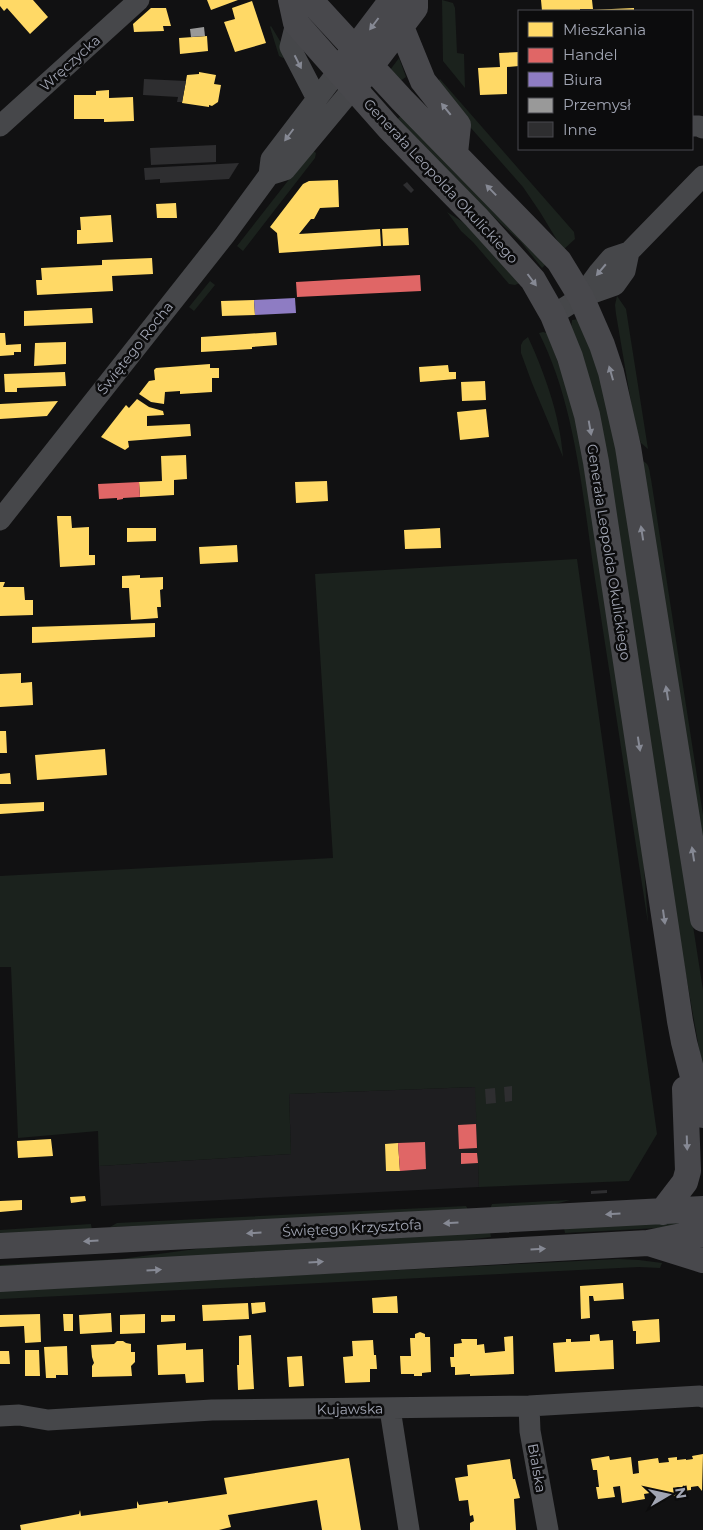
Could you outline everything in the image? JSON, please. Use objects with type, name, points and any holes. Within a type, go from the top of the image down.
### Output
[{"type":"main road","points":[[310,0],[363,57]]},
{"type":"main road","name":"Świętego Rocha","points":[[346,79],[363,57],[392,0]]},
{"type":"main road","name":"Świętego Rocha","points":[[363,57],[401,27],[415,8],[415,0]]},
{"type":"main road","points":[[293,11],[346,79]]},
{"type":"main road","points":[[401,27],[423,81],[458,125],[455,153]]},
{"type":"main road","name":"Generała Leopolda Okulickiego","points":[[363,57],[402,100],[559,261],[581,297],[594,324],[611,372],[628,447],[703,919]]},
{"type":"main road","name":"Generała Leopolda Okulickiego","points":[[346,79],[389,128],[476,217],[533,280],[554,316],[580,385],[594,452],[684,1042],[703,1115]]},
{"type":"main road","points":[[662,1212],[686,1182],[688,1171],[684,1042]]},
{"type":"main road","name":"Świętego Krzysztofa","points":[[0,1246],[703,1210]]},
{"type":"main road","points":[[0,1279],[648,1243],[687,1234],[703,1234]]},
{"type":"main road","points":[[648,1243],[703,1260]]},
{"type":"street","name":"Wręczycka","points":[[0,126],[140,0]]},
{"type":"street","points":[[293,11],[290,47],[317,99]]},
{"type":"street","name":"Świętego Rocha","points":[[0,520],[225,235],[270,174],[271,159],[317,99],[346,79]]},
{"type":"street","name":"Świętego Rocha","points":[[270,174],[286,170],[346,79]]},
{"type":"street","points":[[554,316],[581,297],[611,258],[629,252],[703,176]]},
{"type":"street","name":"Kujawska","points":[[0,1416],[19,1415],[48,1420],[212,1410],[528,1406],[701,1397]]},
{"type":"street","name":"Bialska","points":[[528,1406],[530,1431],[548,1530]]},
{"type":"street","points":[[390,1409],[409,1530]]},
{"type":"shaded area","points":[[442,0],[453,3],[455,8],[457,53],[464,54],[465,88],[443,61]]},
{"type":"shaded area","points":[[271,26],[289,56],[283,58],[279,56]]},
{"type":"shaded area","points":[[399,58],[406,77],[400,81],[390,70]]},
{"type":"shaded area","points":[[440,79],[574,232],[575,239],[563,250],[523,187],[433,85]]},
{"type":"shaded area","points":[[401,116],[547,263],[542,268],[521,242],[396,120]]},
{"type":"shaded area","points":[[312,150],[316,153],[315,158],[243,251],[237,246]]},
{"type":"shaded area","points":[[447,212],[480,233],[520,283],[515,285],[509,284],[473,242],[461,231]]},
{"type":"shaded area","points":[[210,281],[215,285],[194,311],[189,307]]},
{"type":"shaded area","points":[[617,296],[626,309],[648,449],[641,443],[635,426],[616,314]]},
{"type":"shaded area","points":[[579,319],[603,375],[636,560],[703,990],[703,1071],[571,328],[572,320]]},
{"type":"shaded area","points":[[539,333],[547,333],[575,408],[642,839],[648,923],[582,485],[562,391],[552,361]]},
{"type":"shaded area","points":[[528,337],[551,396],[559,426],[563,457],[521,353],[521,345]]},
{"type":"shaded area","points":[[639,460],[647,464],[651,479],[703,815],[703,871]]},
{"type":"shaded area","points":[[577,559],[657,1134],[629,1181],[479,1187],[475,1087],[289,1094],[291,1154],[99,1166],[98,1131],[18,1138],[11,967],[0,967],[0,876],[333,858],[315,574]]},
{"type":"shaded area","points":[[476,1087],[479,1187],[101,1206],[99,1166],[291,1154],[289,1094]]},
{"type":"shaded area","points":[[570,1200],[540,1208],[489,1212],[492,1204]]},
{"type":"shaded area","points":[[466,1206],[470,1213],[110,1227],[117,1223]]},
{"type":"shaded area","points":[[695,1221],[695,1226],[565,1233],[564,1228]]},
{"type":"shaded area","points":[[91,1224],[92,1230],[0,1236],[0,1230]]},
{"type":"shaded area","points":[[490,1232],[491,1237],[430,1244],[0,1271],[0,1265],[121,1259],[218,1246]]},
{"type":"shaded area","points":[[618,1259],[662,1263],[660,1268],[639,1267],[0,1299],[0,1290]]},
{"type":"building: Mieszkania","points":[[0,0],[33,0],[48,17],[30,34],[7,8],[4,11],[0,6]]},
{"type":"building: Mieszkania","points":[[207,0],[238,0],[211,10]]},
{"type":"building: Mieszkania","points":[[541,0],[592,0],[593,9],[580,10],[542,10]]},
{"type":"building: Mieszkania","points":[[252,1],[266,43],[235,52],[224,22],[235,19],[232,8]]},
{"type":"building: Mieszkania","points":[[151,8],[166,8],[171,26],[163,26],[164,31],[134,32],[133,24]]},
{"type":"building: Mieszkania","points":[[634,8],[634,10],[589,10]]},
{"type":"building: Mieszkania","points":[[207,36],[208,51],[180,54],[179,38]]},
{"type":"building: Mieszkania","points":[[518,52],[518,66],[507,67],[507,94],[480,95],[478,68],[500,67],[499,53]]},
{"type":"building: Mieszkania","points":[[199,72],[216,75],[214,84],[221,85],[218,102],[212,106],[209,105],[209,107],[182,103],[187,75],[199,74]]},
{"type":"building: Mieszkania","points":[[109,90],[109,98],[133,97],[134,121],[104,122],[104,119],[74,119],[74,95],[96,95],[96,91]]},
{"type":"building: Mieszkania","points":[[338,180],[339,207],[320,208],[314,219],[311,219],[299,234],[380,229],[381,246],[279,253],[277,233],[270,227],[303,184],[309,181]]},
{"type":"building: Mieszkania","points":[[176,203],[177,218],[157,218],[156,204]]},
{"type":"building: Mieszkania","points":[[111,215],[113,242],[77,244],[77,230],[81,230],[80,217]]},
{"type":"building: Mieszkania","points":[[408,228],[409,245],[383,246],[382,229]]},
{"type":"building: Mieszkania","points":[[152,258],[153,274],[112,276],[113,291],[37,295],[36,280],[42,280],[41,268],[102,265],[102,260]]},
{"type":"building: Mieszkania","points":[[254,300],[255,315],[222,316],[221,301]]},
{"type":"building: Mieszkania","points":[[92,308],[93,323],[24,326],[24,311]]},
{"type":"building: Mieszkania","points":[[276,332],[277,345],[252,347],[252,349],[201,352],[201,337]]},
{"type":"building: Mieszkania","points":[[0,333],[5,333],[6,345],[21,344],[21,352],[14,352],[14,355],[0,356]]},
{"type":"building: Mieszkania","points":[[66,342],[66,364],[34,366],[35,343]]},
{"type":"building: Mieszkania","points":[[210,364],[210,368],[219,368],[219,378],[212,378],[212,392],[180,394],[180,391],[165,392],[164,404],[151,402],[139,394],[149,381],[155,380],[154,370],[156,368]]},
{"type":"building: Mieszkania","points":[[448,365],[449,372],[456,372],[456,379],[420,382],[419,367]]},
{"type":"building: Mieszkania","points":[[65,372],[66,386],[17,388],[17,392],[5,392],[4,374]]},
{"type":"building: Mieszkania","points":[[485,381],[486,400],[462,401],[461,382]]},
{"type":"building: Mieszkania","points":[[137,399],[149,407],[163,411],[164,415],[147,416],[147,426],[190,424],[191,436],[128,441],[129,447],[125,450],[101,437],[126,405],[129,408]]},
{"type":"building: Mieszkania","points":[[58,401],[47,416],[0,419],[0,404]]},
{"type":"building: Mieszkania","points":[[486,409],[489,437],[460,440],[457,412]]},
{"type":"building: Mieszkania","points":[[186,455],[187,479],[174,480],[174,495],[140,497],[139,482],[162,481],[161,456]]},
{"type":"building: Mieszkania","points":[[327,481],[328,501],[296,503],[295,482]]},
{"type":"building: Mieszkania","points":[[57,516],[71,516],[72,528],[89,527],[89,555],[95,555],[95,565],[60,567]]},
{"type":"building: Mieszkania","points":[[127,528],[156,528],[156,541],[127,542]]},
{"type":"building: Mieszkania","points":[[440,528],[441,548],[405,549],[404,530]]},
{"type":"building: Mieszkania","points":[[237,545],[238,562],[200,564],[199,547]]},
{"type":"building: Mieszkania","points":[[140,575],[140,578],[163,577],[163,589],[160,590],[161,607],[157,607],[158,618],[131,620],[129,588],[122,588],[122,576]]},
{"type":"building: Mieszkania","points":[[0,582],[5,582],[3,587],[24,587],[25,600],[33,600],[33,615],[0,616]]},
{"type":"building: Mieszkania","points":[[155,623],[155,637],[32,643],[32,627]]},
{"type":"building: Mieszkania","points":[[21,673],[21,683],[32,682],[33,705],[0,707],[0,674]]},
{"type":"building: Mieszkania","points":[[0,731],[6,731],[7,753],[0,753]]},
{"type":"building: Mieszkania","points":[[105,749],[107,775],[37,780],[35,755]]},
{"type":"building: Mieszkania","points":[[10,773],[11,784],[0,784],[0,774]]},
{"type":"building: Mieszkania","points":[[44,802],[44,811],[0,814],[0,804]]},
{"type":"building: Mieszkania","points":[[51,1139],[53,1156],[18,1158],[17,1141]]},
{"type":"building: Mieszkania","points":[[398,1143],[400,1171],[386,1171],[385,1144]]},
{"type":"building: Mieszkania","points":[[85,1196],[86,1201],[71,1203],[70,1197]]},
{"type":"building: Mieszkania","points":[[22,1200],[22,1210],[0,1212],[0,1201]]},
{"type":"building: Mieszkania","points":[[623,1283],[624,1299],[594,1301],[593,1296],[589,1296],[590,1318],[581,1319],[580,1286]]},
{"type":"building: Mieszkania","points":[[397,1296],[398,1313],[373,1313],[372,1298]]},
{"type":"building: Mieszkania","points":[[265,1302],[266,1312],[252,1314],[251,1303]]},
{"type":"building: Mieszkania","points":[[248,1303],[249,1319],[203,1321],[202,1305]]},
{"type":"building: Mieszkania","points":[[111,1313],[112,1332],[80,1334],[79,1315]]},
{"type":"building: Mieszkania","points":[[40,1314],[41,1342],[25,1343],[24,1326],[0,1327],[0,1315]]},
{"type":"building: Mieszkania","points":[[63,1314],[73,1314],[73,1331],[64,1331]]},
{"type":"building: Mieszkania","points":[[145,1314],[145,1333],[120,1334],[120,1315]]},
{"type":"building: Mieszkania","points":[[161,1315],[175,1315],[175,1321],[161,1322]]},
{"type":"building: Mieszkania","points":[[659,1319],[660,1342],[636,1344],[636,1331],[633,1331],[632,1321]]},
{"type":"building: Mieszkania","points":[[420,1332],[425,1334],[425,1337],[430,1337],[431,1372],[422,1373],[422,1376],[401,1374],[400,1356],[411,1356],[410,1338],[415,1338],[415,1334]]},
{"type":"building: Mieszkania","points":[[599,1334],[600,1341],[613,1340],[614,1369],[555,1372],[553,1343],[566,1342],[566,1339],[571,1339],[571,1342],[590,1341],[590,1335]]},
{"type":"building: Mieszkania","points":[[251,1335],[254,1389],[238,1390],[239,1336]]},
{"type":"building: Mieszkania","points":[[513,1336],[514,1374],[455,1375],[455,1367],[451,1367],[450,1357],[454,1357],[454,1344],[462,1343],[461,1339],[477,1339],[477,1345],[484,1344],[485,1353],[505,1351],[504,1337]]},
{"type":"building: Mieszkania","points":[[373,1340],[377,1369],[370,1369],[370,1382],[345,1383],[343,1357],[353,1356],[352,1341]]},
{"type":"building: Mieszkania","points":[[117,1341],[131,1344],[131,1352],[135,1352],[135,1362],[131,1366],[132,1376],[92,1377],[92,1366],[94,1363],[91,1345],[114,1344]]},
{"type":"building: Mieszkania","points":[[186,1343],[186,1350],[203,1349],[204,1382],[186,1383],[185,1374],[158,1375],[157,1345]]},
{"type":"building: Mieszkania","points":[[67,1346],[68,1375],[56,1375],[56,1378],[46,1378],[44,1347]]},
{"type":"building: Mieszkania","points":[[25,1350],[39,1350],[40,1376],[25,1376]]},
{"type":"building: Mieszkania","points":[[0,1351],[9,1351],[10,1364],[0,1364]]},
{"type":"building: Mieszkania","points":[[302,1356],[304,1386],[289,1387],[287,1357]]},
{"type":"building: Mieszkania","points":[[703,1454],[702,1491],[698,1486],[691,1487],[691,1490],[682,1491],[683,1494],[674,1496],[673,1493],[662,1494],[662,1491],[644,1494],[645,1499],[622,1503],[620,1486],[613,1487],[615,1497],[598,1499],[596,1487],[599,1487],[597,1470],[593,1470],[591,1459],[609,1456],[610,1460],[631,1457],[633,1474],[639,1473],[638,1461],[658,1458],[659,1463],[669,1462],[668,1458],[677,1457],[677,1460],[686,1460],[693,1459],[692,1456]]},
{"type":"building: Mieszkania","points":[[349,1458],[361,1530],[322,1530],[317,1500],[228,1515],[231,1527],[219,1530],[21,1530],[20,1525],[79,1514],[80,1510],[81,1516],[137,1508],[137,1501],[139,1505],[168,1501],[168,1503],[227,1494],[224,1478]]},
{"type":"building: Mieszkania","points":[[510,1459],[513,1479],[515,1479],[520,1498],[514,1499],[516,1530],[470,1530],[470,1523],[474,1521],[473,1515],[470,1516],[468,1500],[459,1501],[455,1478],[468,1476],[467,1465]]},
{"type":"building: Handel","points":[[420,275],[421,291],[297,297],[296,282]]},
{"type":"building: Handel","points":[[139,482],[140,497],[117,500],[117,498],[99,499],[98,484]]},
{"type":"building: Handel","points":[[476,1124],[477,1148],[459,1149],[458,1125]]},
{"type":"building: Handel","points":[[425,1142],[426,1169],[400,1171],[398,1143]]},
{"type":"building: Handel","points":[[461,1153],[477,1153],[478,1163],[461,1164]]},
{"type":"building: Biura","points":[[295,298],[296,313],[255,315],[254,300]]},
{"type":"building: Przemysł","points":[[204,27],[205,36],[191,37],[190,29]]},
{"type":"building: Inne","points":[[144,79],[186,81],[182,102],[177,102],[178,97],[143,95]]},
{"type":"building: Inne","points":[[216,145],[216,162],[151,165],[150,148]]},
{"type":"building: Inne","points":[[239,163],[229,179],[160,183],[160,179],[145,180],[144,168]]},
{"type":"building: Inne","points":[[407,182],[414,190],[411,193],[403,185]]},
{"type":"building: Inne","points":[[512,1086],[512,1101],[505,1102],[504,1087]]},
{"type":"building: Inne","points":[[495,1088],[496,1103],[486,1104],[485,1089]]},
{"type":"building: Inne","points":[[607,1190],[607,1193],[591,1194],[591,1191]]}]
